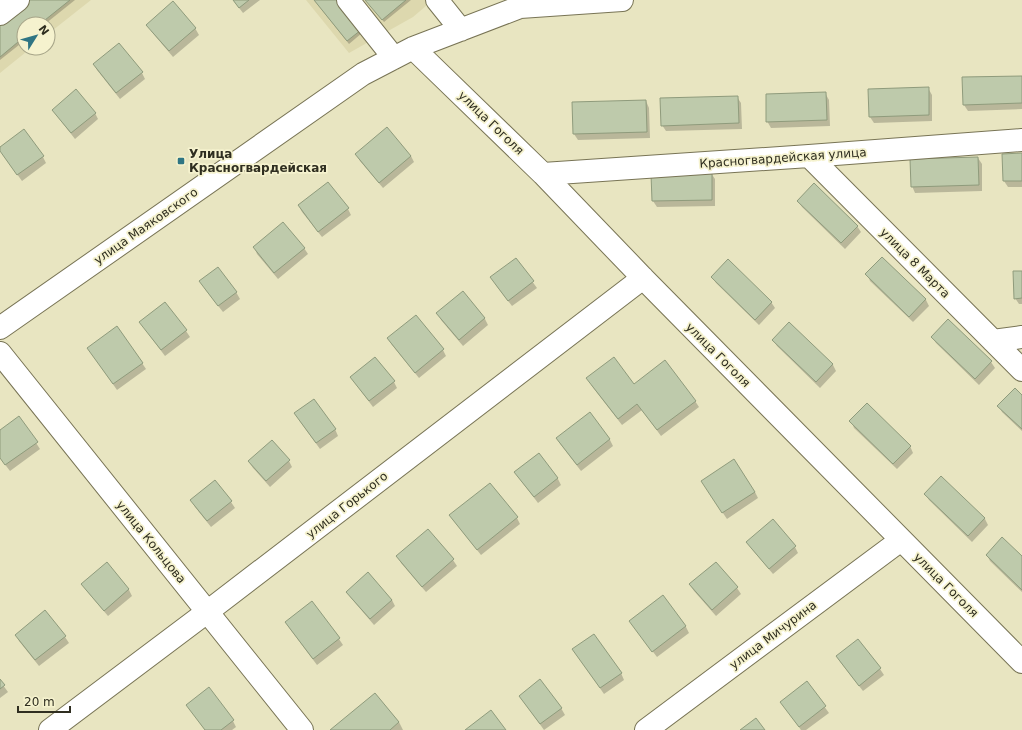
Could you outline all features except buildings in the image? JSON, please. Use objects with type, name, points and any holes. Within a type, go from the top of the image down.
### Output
[{"type":"street","points":[[0,14],[18,0]]},
{"type":"street","name":"улица Гоголя","points":[[348,0],[404,53],[543,174],[643,278],[1022,662]]},
{"type":"street","points":[[437,0],[461,30]]},
{"type":"street","name":"улица Маяковского","points":[[0,328],[363,74],[404,53],[520,7],[622,0]]},
{"type":"street","name":"Красногвардейская улица","points":[[543,174],[1022,140]]},
{"type":"street","name":"улица 8 Марта","points":[[809,156],[1022,370]]},
{"type":"street","name":"улица Горького","points":[[50,730],[207,612],[643,278]]},
{"type":"street","points":[[993,341],[1022,337]]},
{"type":"street","name":"улица Кольцова","points":[[0,353],[302,730]]},
{"type":"street","name":"улица Мичурина","points":[[646,730],[901,540]]},
{"type":"shaded area","points":[[0,0],[91,0],[56,28],[56,16],[16,16],[16,56],[21,56],[0,73]]},
{"type":"shaded area","points":[[306,0],[433,0],[413,17],[349,53]]},
{"type":"place","name":"Улица Красногвардейская","points":[[181,161]]}]
